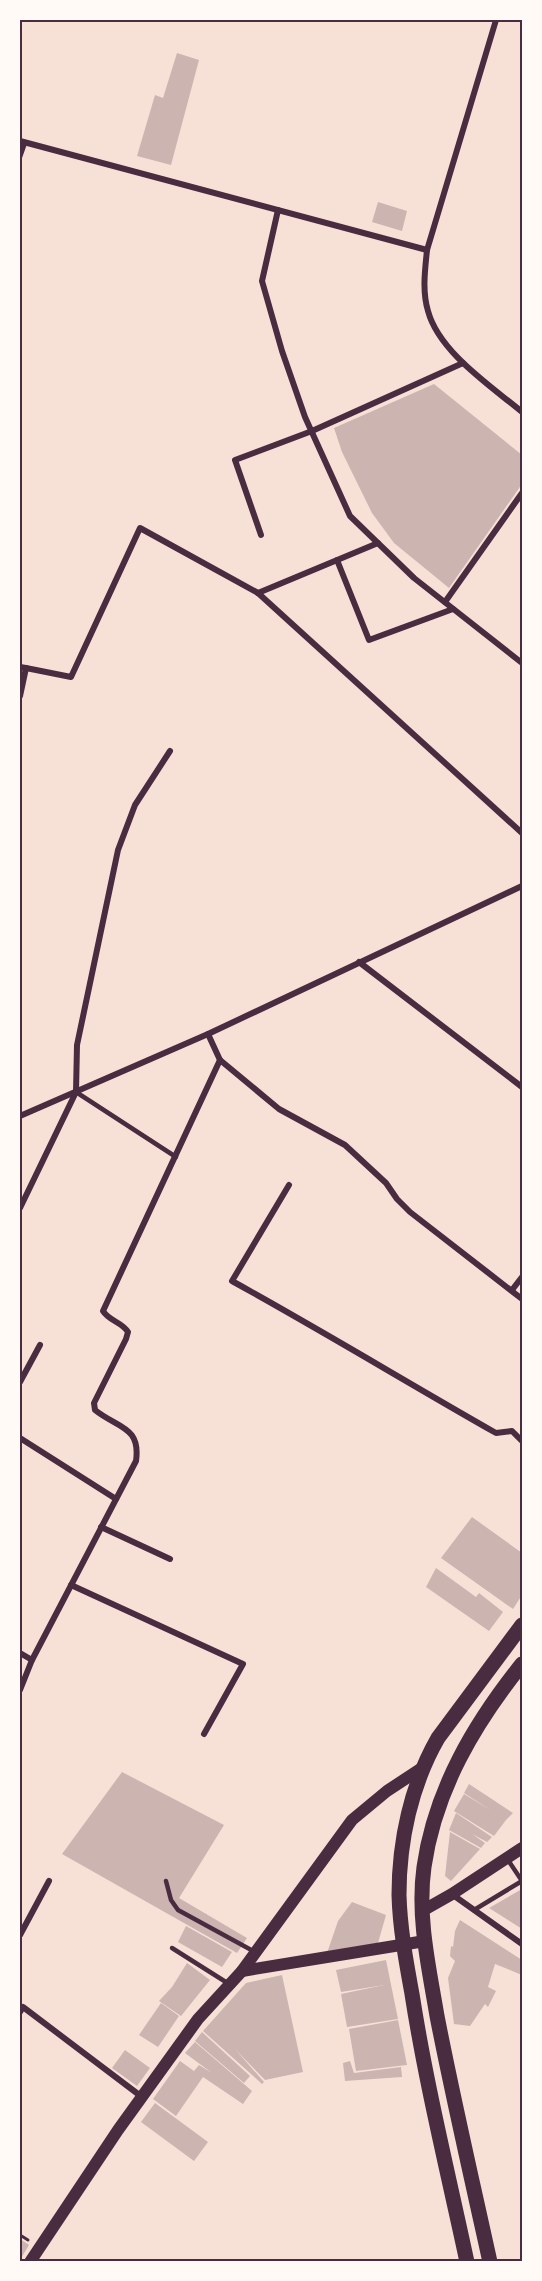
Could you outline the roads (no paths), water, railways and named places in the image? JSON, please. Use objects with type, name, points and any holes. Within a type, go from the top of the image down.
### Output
[{"type":"highway","points":[[467,2262],[420,2049],[404,1944],[399,1894],[401,1860],[408,1810],[438,1738],[522,1625]]},
{"type":"highway","points":[[490,2262],[442,2039],[425,1941],[422,1911],[424,1867],[439,1807],[456,1763],[479,1724],[522,1665]]},
{"type":"main road","points":[[30,2262],[198,2019],[242,1971],[352,1820],[387,1791],[425,1766]]},
{"type":"main road","points":[[422,1911],[522,1848]]},
{"type":"main road","points":[[242,1971],[425,1941]]},
{"type":"street","points":[[496,20],[427,250],[424,278],[428,312],[442,339],[463,363],[522,412]]},
{"type":"street","points":[[22,142],[427,250]]},
{"type":"street","points":[[278,210],[262,281],[282,351],[312,431],[350,516],[414,578],[522,663]]},
{"type":"street","points":[[261,535],[235,460],[312,431],[463,363]]},
{"type":"street","points":[[445,602],[522,493]]},
{"type":"street","points":[[20,696],[23,667],[71,677],[140,528],[258,593],[522,833]]},
{"type":"street","points":[[258,593],[378,543]]},
{"type":"street","points":[[337,560],[369,640],[453,609]]},
{"type":"street","points":[[20,1208],[75,1092],[77,1045],[118,850],[135,805],[170,751]]},
{"type":"street","points":[[20,1116],[208,1034],[522,886]]},
{"type":"street","points":[[359,962],[522,1087]]},
{"type":"street","points":[[208,1034],[220,1060],[279,1109],[345,1145],[386,1183],[410,1212],[522,1299]]},
{"type":"street","points":[[20,1690],[32,1660],[136,1461],[137,1445],[134,1436],[95,1410],[94,1403],[128,1332],[124,1326],[107,1317],[103,1311],[220,1060]]},
{"type":"street","points":[[289,1185],[232,1281],[327,1334],[401,1380],[496,1432],[512,1431],[522,1441]]},
{"type":"street","points":[[512,1290],[522,1277]]},
{"type":"street","points":[[20,1382],[40,1345]]},
{"type":"street","points":[[20,1438],[116,1499]]},
{"type":"street","points":[[101,1527],[170,1559]]},
{"type":"street","points":[[71,1585],[243,1664],[204,1734]]},
{"type":"street","points":[[20,1653],[32,1660]]},
{"type":"street","points":[[20,1935],[49,1881]]},
{"type":"street","points":[[452,1894],[522,1944]]},
{"type":"street","points":[[20,2012],[23,2007],[142,2097]]},
{"type":"lane","points":[[20,157],[22,142]]},
{"type":"lane","points":[[75,1092],[176,1157]]},
{"type":"lane","points":[[474,1910],[522,1881],[507,1858]]},
{"type":"lane","points":[[166,1881],[171,1900],[178,1910],[255,1953]]},
{"type":"lane","points":[[172,1947],[229,1984]]}]
